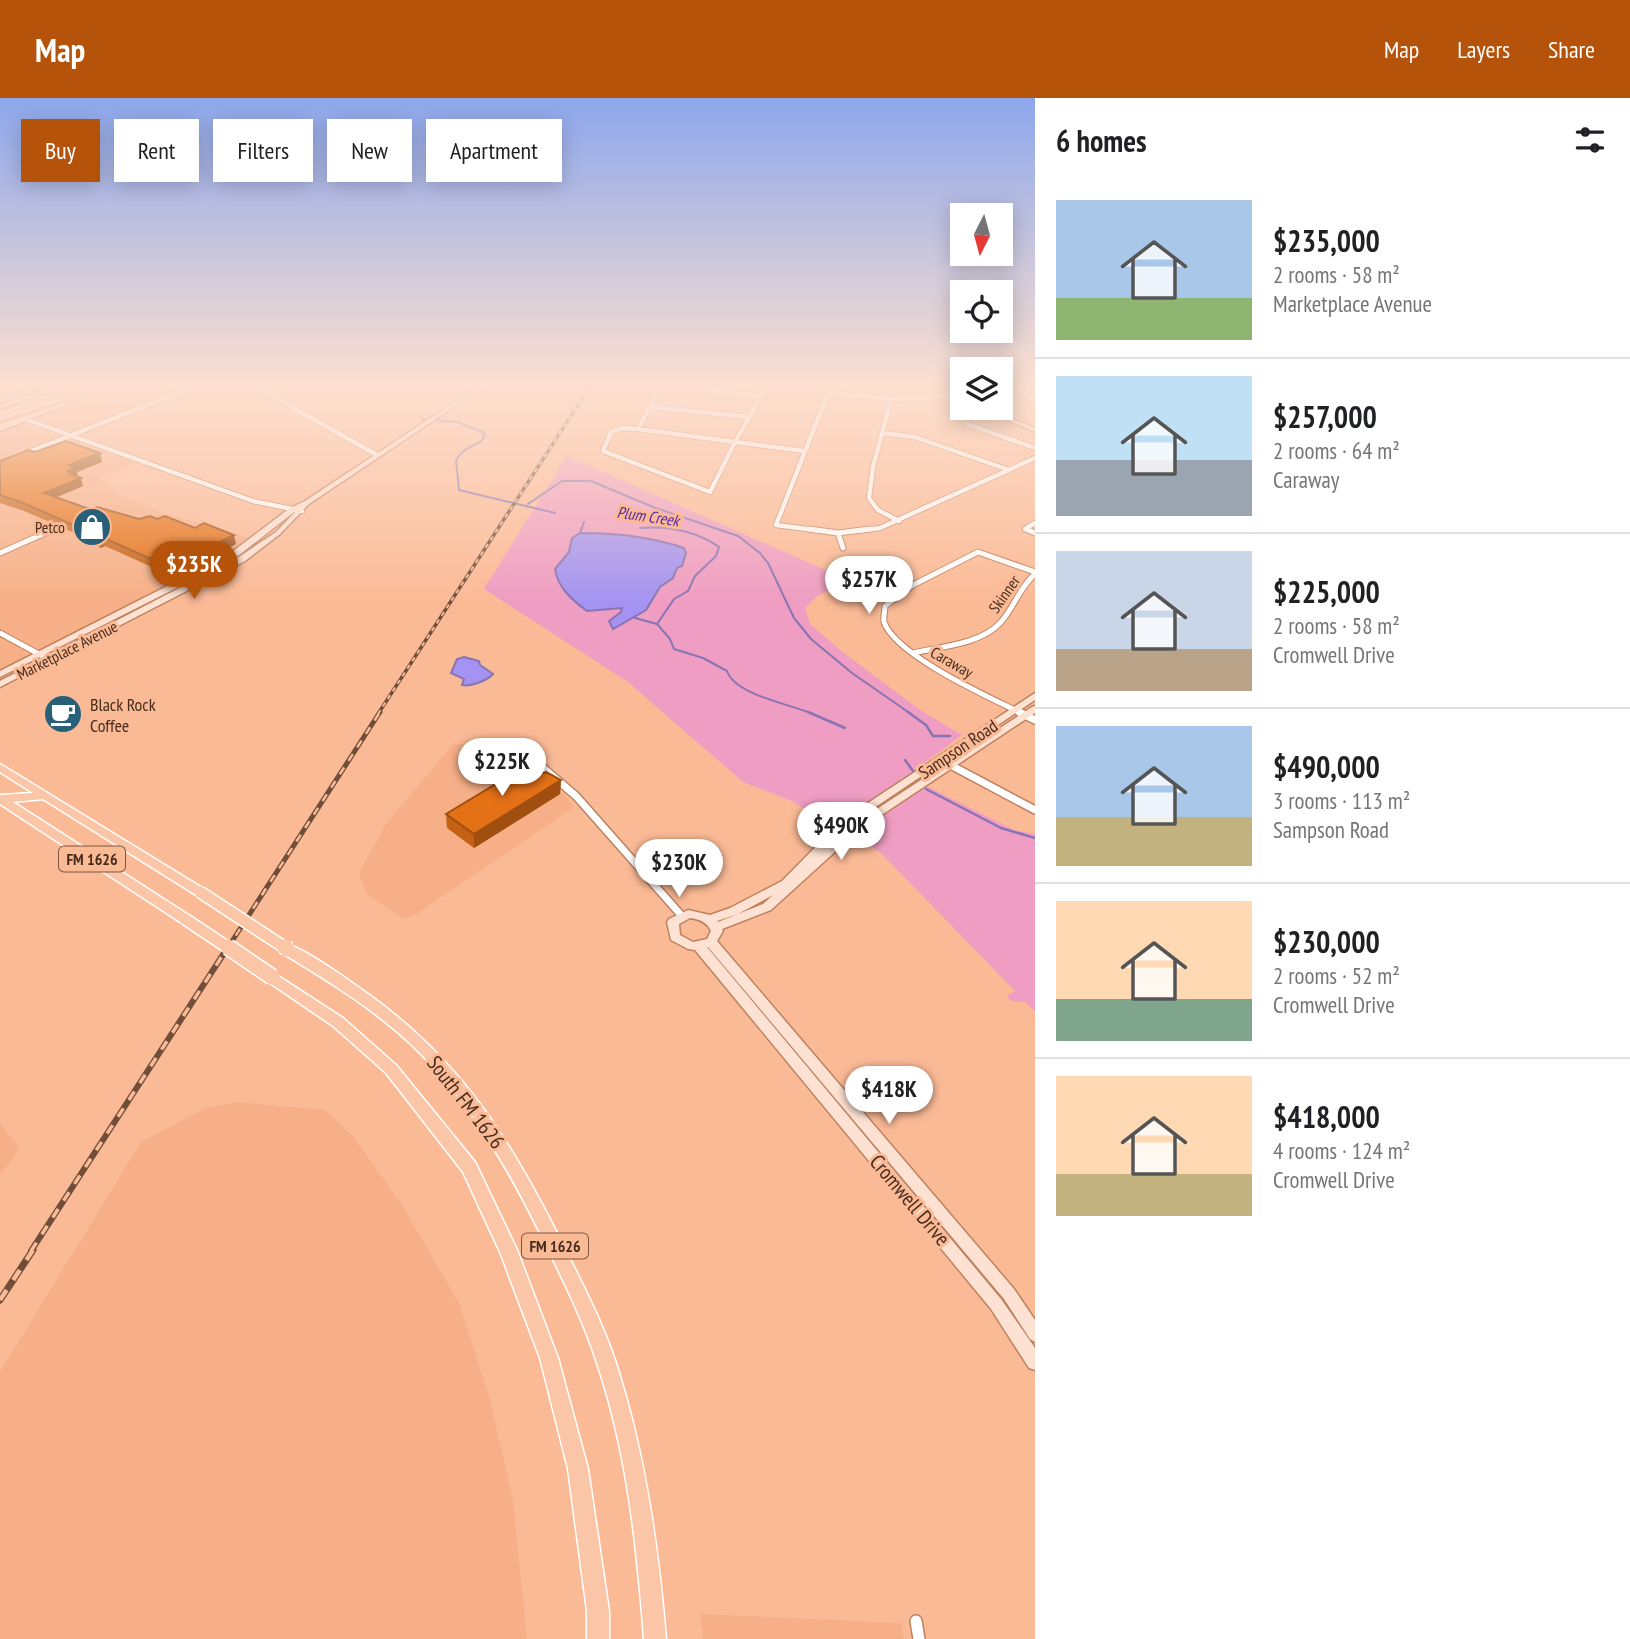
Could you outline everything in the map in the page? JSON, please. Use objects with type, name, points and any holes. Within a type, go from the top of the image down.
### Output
[{"type":"main road","name":"South FM 1626","points":[[0,767],[360,993],[425,1049],[473,1105],[519,1172],[584,1306],[612,1382],[651,1576],[655,1639]]},
{"type":"main road","points":[[1,796],[29,786]]},
{"type":"main road","points":[[1,796],[43,795]]},
{"type":"main road","name":"South FM 1626","points":[[1,796],[338,1022],[391,1069],[469,1167],[508,1250],[549,1357],[578,1469],[598,1611],[598,1639]]},
{"type":"street","points":[[140,460],[253,501],[302,511]]},
{"type":"street","name":"Marketplace Avenue","points":[[0,674],[231,557],[292,509],[370,460]]},
{"type":"street","points":[[626,460],[710,492],[727,460]]},
{"type":"street","points":[[801,460],[776,525],[838,533],[880,528],[900,521],[1031,460]]},
{"type":"street","points":[[876,460],[868,492],[874,507],[882,514],[900,521]]},
{"type":"street","points":[[980,460],[1009,470]]},
{"type":"street","name":"Marketplace Avenue","points":[[0,684],[242,559],[302,511],[307,502]]},
{"type":"street","points":[[1035,523],[1025,529],[1035,533]]},
{"type":"street","points":[[0,553],[52,530]]},
{"type":"street","points":[[838,533],[843,548]]},
{"type":"street","name":"Caraway","points":[[1026,715],[939,671],[913,653],[884,626],[884,607],[897,594],[978,552],[1035,573]]},
{"type":"street","name":"Skinner","points":[[913,653],[966,639],[999,624],[1019,589],[1035,573]]},
{"type":"street","points":[[0,634],[48,659]]},
{"type":"street","name":"Sampson Road","points":[[1026,715],[1035,696]]},
{"type":"street","name":"Sampson Road","points":[[712,923],[767,907],[855,828],[946,763],[1035,709]]},
{"type":"street","points":[[530,748],[541,766],[576,796],[681,915]]},
{"type":"street","points":[[946,763],[1035,810]]},
{"type":"street","points":[[695,914],[712,923],[716,935],[705,944],[680,941],[673,932],[673,922],[681,915],[695,914]]},
{"type":"street","name":"Cromwell Drive","points":[[705,944],[1000,1284],[1035,1334]]},
{"type":"street","name":"Cromwell Drive","points":[[705,944],[996,1304],[1035,1362]]},
{"type":"street","points":[[916,1622],[919,1639]]},
{"type":"shaded area","points":[[0,460],[127,460],[136,463],[99,478],[118,494],[166,513],[252,539],[219,561],[0,671]]},
{"type":"shaded area","points":[[565,460],[576,460],[848,580],[817,596],[805,608],[810,624],[920,710],[962,735],[907,776],[1014,830],[1035,834],[1035,1011],[1025,1002],[1011,1001],[1007,996],[1015,991],[881,853],[833,822],[823,821],[794,802],[743,782],[628,682],[484,589]]},
{"type":"shaded area","points":[[580,533],[646,538],[684,548],[686,553],[682,566],[677,568],[673,578],[660,587],[646,610],[613,629],[609,621],[621,612],[622,608],[587,611],[566,593],[559,582],[555,569],[569,552],[572,538]]},
{"type":"shaded area","points":[[464,657],[479,661],[480,665],[493,674],[479,682],[462,685],[464,679],[451,673],[457,659]]},
{"type":"shaded area","points":[[454,743],[501,750],[560,790],[574,807],[417,914],[404,919],[367,895],[359,873],[386,824]]},
{"type":"shaded area","points":[[235,1102],[325,1110],[353,1136],[404,1208],[459,1303],[490,1400],[513,1500],[527,1639],[0,1639],[0,1372],[141,1142],[206,1108]]},
{"type":"shaded area","points":[[0,1124],[20,1148],[0,1175]]},
{"type":"shaded area","points":[[700,1614],[901,1623],[904,1639],[703,1639]]},
{"type":"building","points":[[82,460],[69,465],[76,467],[68,471],[81,478],[44,493],[92,510],[97,507],[139,519],[165,516],[195,528],[204,523],[234,535],[169,567],[0,495],[0,461]]},
{"type":"building","points":[[529,764],[561,780],[474,834],[446,814]]},
{"type":"waterway","name":"Plum Creek","points":[[456,460],[459,490],[555,513]]},
{"type":"waterway","points":[[528,504],[562,481],[591,481],[653,507],[738,536],[768,563],[794,618],[811,639],[852,673],[911,714]]},
{"type":"waterway","points":[[580,533],[584,522]]},
{"type":"waterway","name":"Plum Creek","points":[[640,528],[681,531],[701,537],[719,547],[716,556],[695,576],[688,591],[674,599],[657,624]]},
{"type":"waterway","points":[[635,618],[657,624]]},
{"type":"waterway","name":"Plum Creek","points":[[657,624],[670,639],[674,649],[703,658],[727,671],[732,679],[752,693],[811,714]]},
{"type":"waterway","points":[[908,712],[926,725],[933,736],[950,736]]},
{"type":"waterway","name":"Plum Creek","points":[[811,714],[845,728]]},
{"type":"waterway","name":"Plum Creek","points":[[905,760],[913,771]]},
{"type":"waterway","name":"Plum Creek","points":[[926,789],[1001,828],[1035,838]]},
{"type":"railway","points":[[378,714],[542,460]]},
{"type":"railway","points":[[227,949],[380,712]]},
{"type":"railway","points":[[31,1251],[228,947]]},
{"type":"railway","points":[[0,1300],[33,1250]]},
{"type":"place","name":"Petco","points":[[92,527]]},
{"type":"place","name":"Black Rock Coffee","points":[[63,714]]}]
